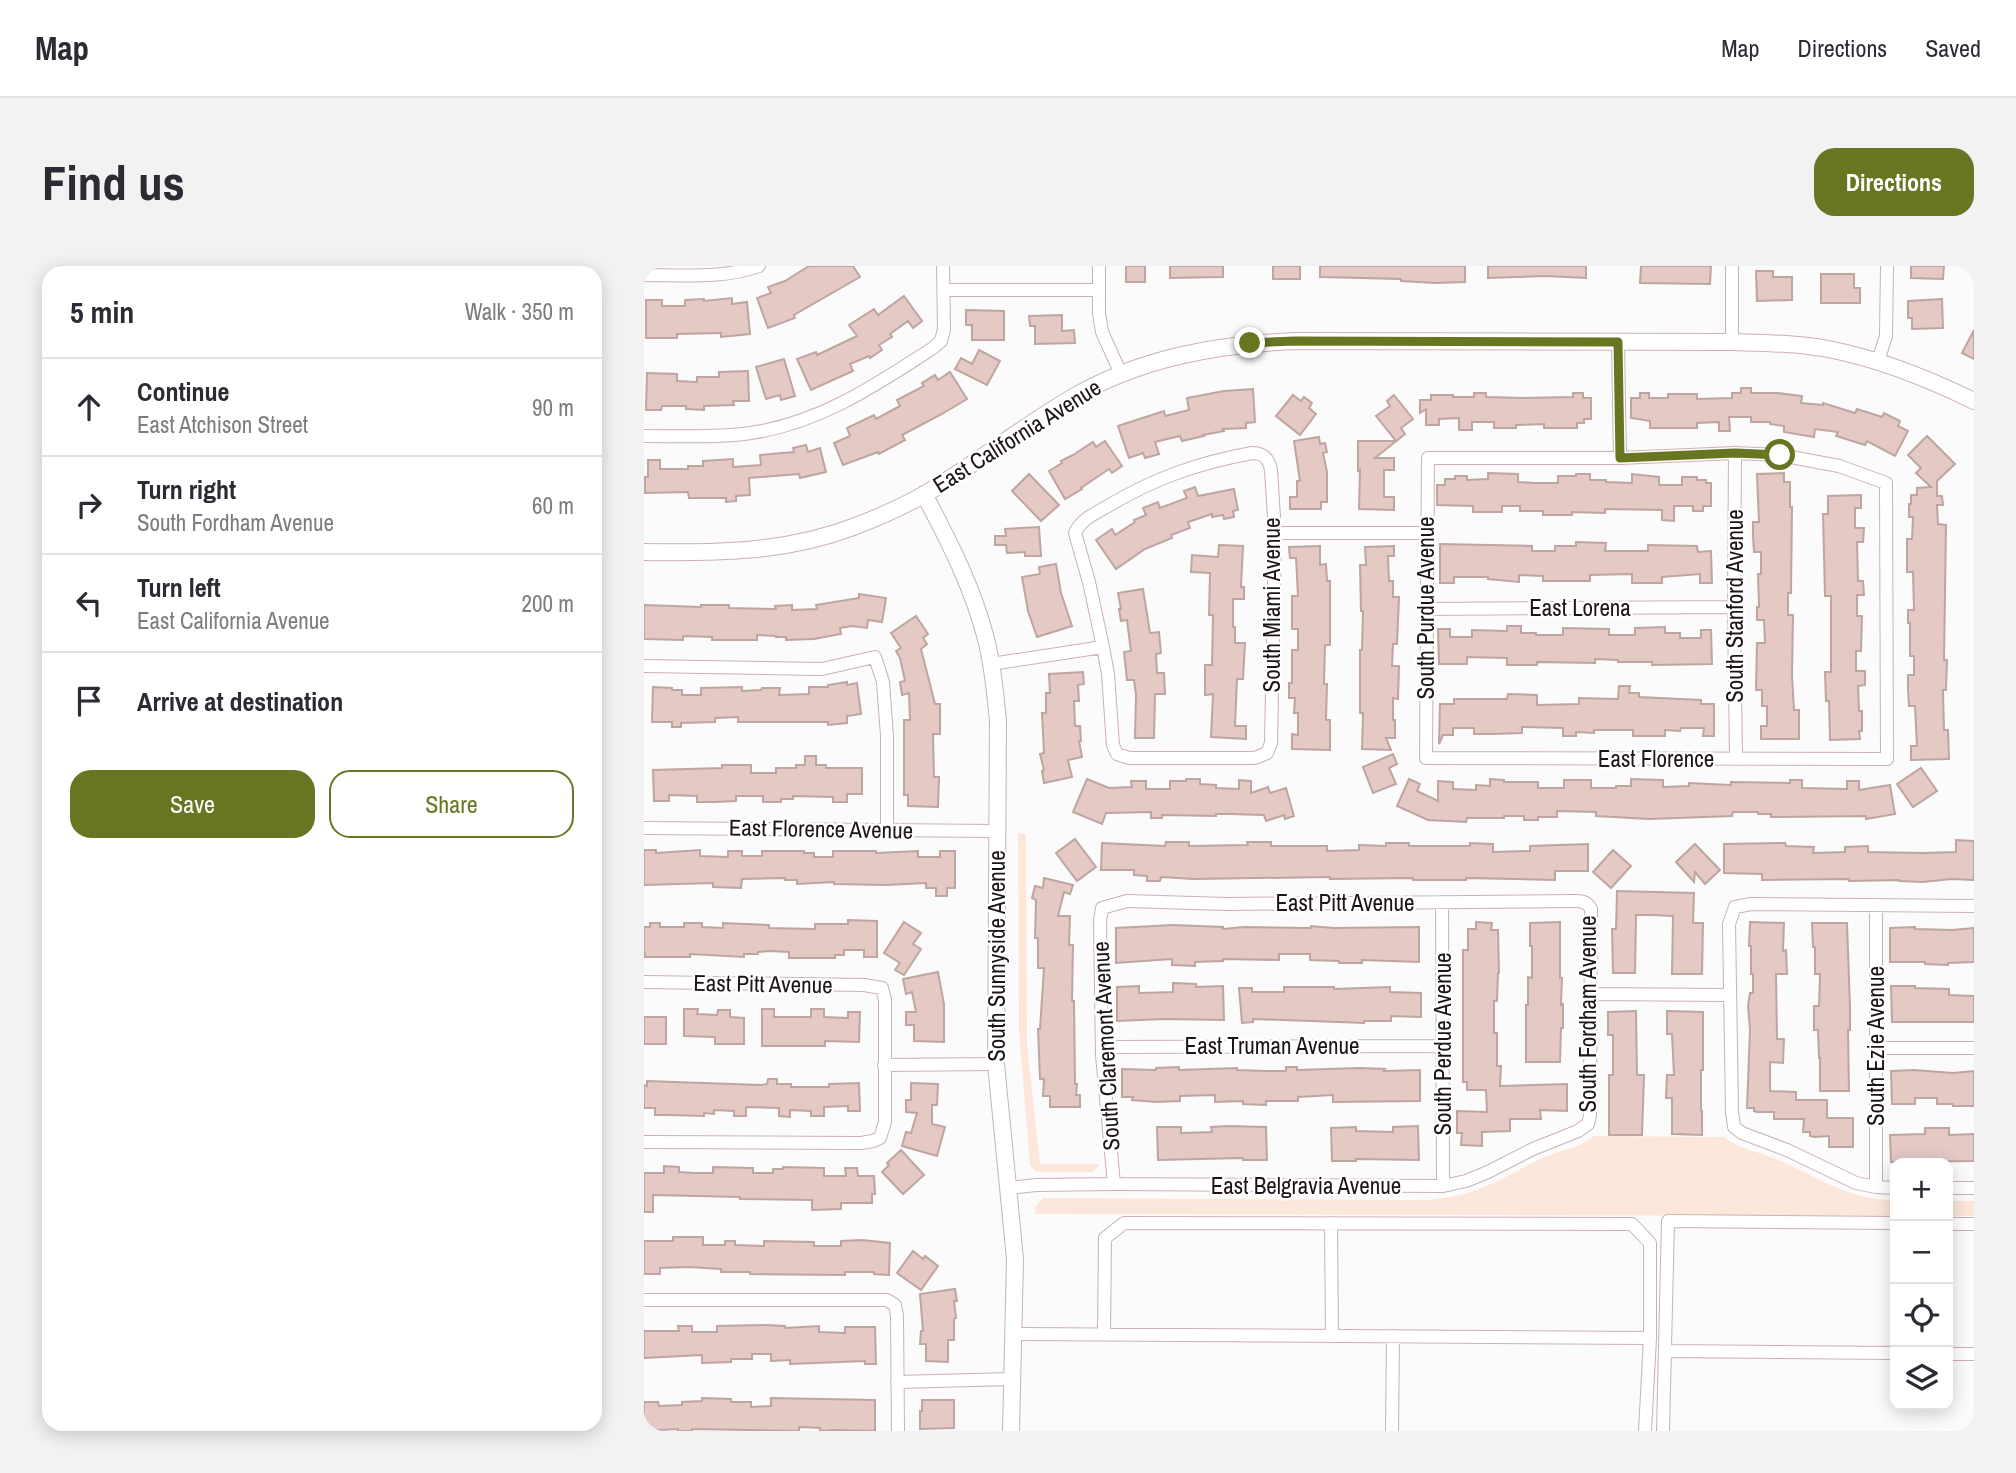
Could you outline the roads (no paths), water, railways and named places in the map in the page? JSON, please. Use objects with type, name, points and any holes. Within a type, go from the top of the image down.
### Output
[{"type":"street","points":[[644,275],[714,270],[739,272],[759,266]]},
{"type":"street","points":[[644,436],[749,433],[809,418],[874,386],[941,341],[944,328],[943,266]]},
{"type":"street","points":[[1098,266],[1102,332],[1121,374]]},
{"type":"street","points":[[1732,266],[1732,342]]},
{"type":"street","points":[[1878,361],[1886,336],[1887,266]]},
{"type":"street","points":[[944,290],[1098,290]]},
{"type":"street","points":[[1618,342],[1620,458],[1735,453]]},
{"type":"street","name":"East California Avenue","points":[[644,552],[714,553],[788,545],[852,527],[924,494],[1076,395],[1121,374],[1163,359],[1208,348],[1250,343],[1785,344],[1826,348],[1878,361],[1908,371],[1974,401]]},
{"type":"street","name":"South Miami Avenue","points":[[1252,453],[1260,453],[1266,458],[1270,462],[1271,470],[1275,533],[1271,744],[1267,753],[1255,758],[1129,758],[1117,754],[1113,745],[1108,674],[1103,647],[1092,593],[1075,533],[1083,521],[1137,489],[1178,471],[1217,459],[1252,453]]},
{"type":"street","name":"East Florence","points":[[1426,758],[1886,759],[1886,483],[1839,466],[1780,455],[1735,453]]},
{"type":"street","name":"South Stanford Avenue","points":[[1735,453],[1736,759]]},
{"type":"street","name":"South Purdue Avenue","points":[[1426,758],[1428,458],[1620,458]]},
{"type":"street","name":"South Sunnyside Avenue","points":[[924,494],[970,587],[986,639],[998,720],[996,1064],[1015,1259],[1011,1431]]},
{"type":"street","points":[[1275,533],[1426,533]]},
{"type":"street","name":"East Lorena","points":[[1426,610],[1734,607]]},
{"type":"street","points":[[991,664],[1103,647]]},
{"type":"street","points":[[644,666],[822,669],[875,657],[883,682],[887,736],[887,830]]},
{"type":"street","name":"East Florence Avenue","points":[[644,828],[998,831]]},
{"type":"street","name":"East Pitt Avenue","points":[[1102,908],[1127,901],[1227,904],[1583,901],[1589,904]]},
{"type":"street","name":"South Perdue Avenue","points":[[1443,902],[1443,1186]]},
{"type":"street","name":"South Fordham Avenue","points":[[1588,1124],[1591,994],[1589,904]]},
{"type":"street","points":[[1890,1188],[1856,1183],[1787,1150],[1742,1133],[1734,1127],[1729,924],[1735,907],[1751,904],[1974,906]]},
{"type":"street","name":"South Ezie Avenue","points":[[1875,905],[1875,1187]]},
{"type":"street","name":"South Claremont Avenue","points":[[1102,908],[1102,1047],[1114,1184]]},
{"type":"street","name":"East Pitt Avenue","points":[[644,982],[864,985],[882,988],[885,1000],[884,1065]]},
{"type":"street","points":[[1591,994],[1729,995]]},
{"type":"street","name":"East Truman Avenue","points":[[1102,1047],[1443,1046]]},
{"type":"street","points":[[1877,1048],[1974,1048]]},
{"type":"street","points":[[644,1142],[873,1141],[880,1138],[885,1122],[884,1065],[996,1064]]},
{"type":"street","name":"East Belgravia Avenue","points":[[1010,1188],[1114,1184],[1443,1186],[1488,1172],[1588,1124]]},
{"type":"street","points":[[1953,1188],[1974,1188]]},
{"type":"street","points":[[1663,1431],[1668,1221],[1890,1223]]},
{"type":"street","points":[[1104,1334],[1105,1238],[1124,1223],[1632,1224],[1650,1243],[1650,1338],[1645,1431]]},
{"type":"street","points":[[1331,1223],[1332,1335]]},
{"type":"street","points":[[1953,1224],[1974,1224]]},
{"type":"street","points":[[644,1300],[887,1300],[895,1305],[897,1317],[898,1431]]},
{"type":"street","points":[[1014,1334],[1650,1338]]},
{"type":"street","points":[[1392,1431],[1393,1336]]},
{"type":"street","points":[[1665,1351],[1890,1353]]},
{"type":"street","points":[[1953,1354],[1974,1354]]},
{"type":"street","points":[[897,1382],[1012,1379]]}]
